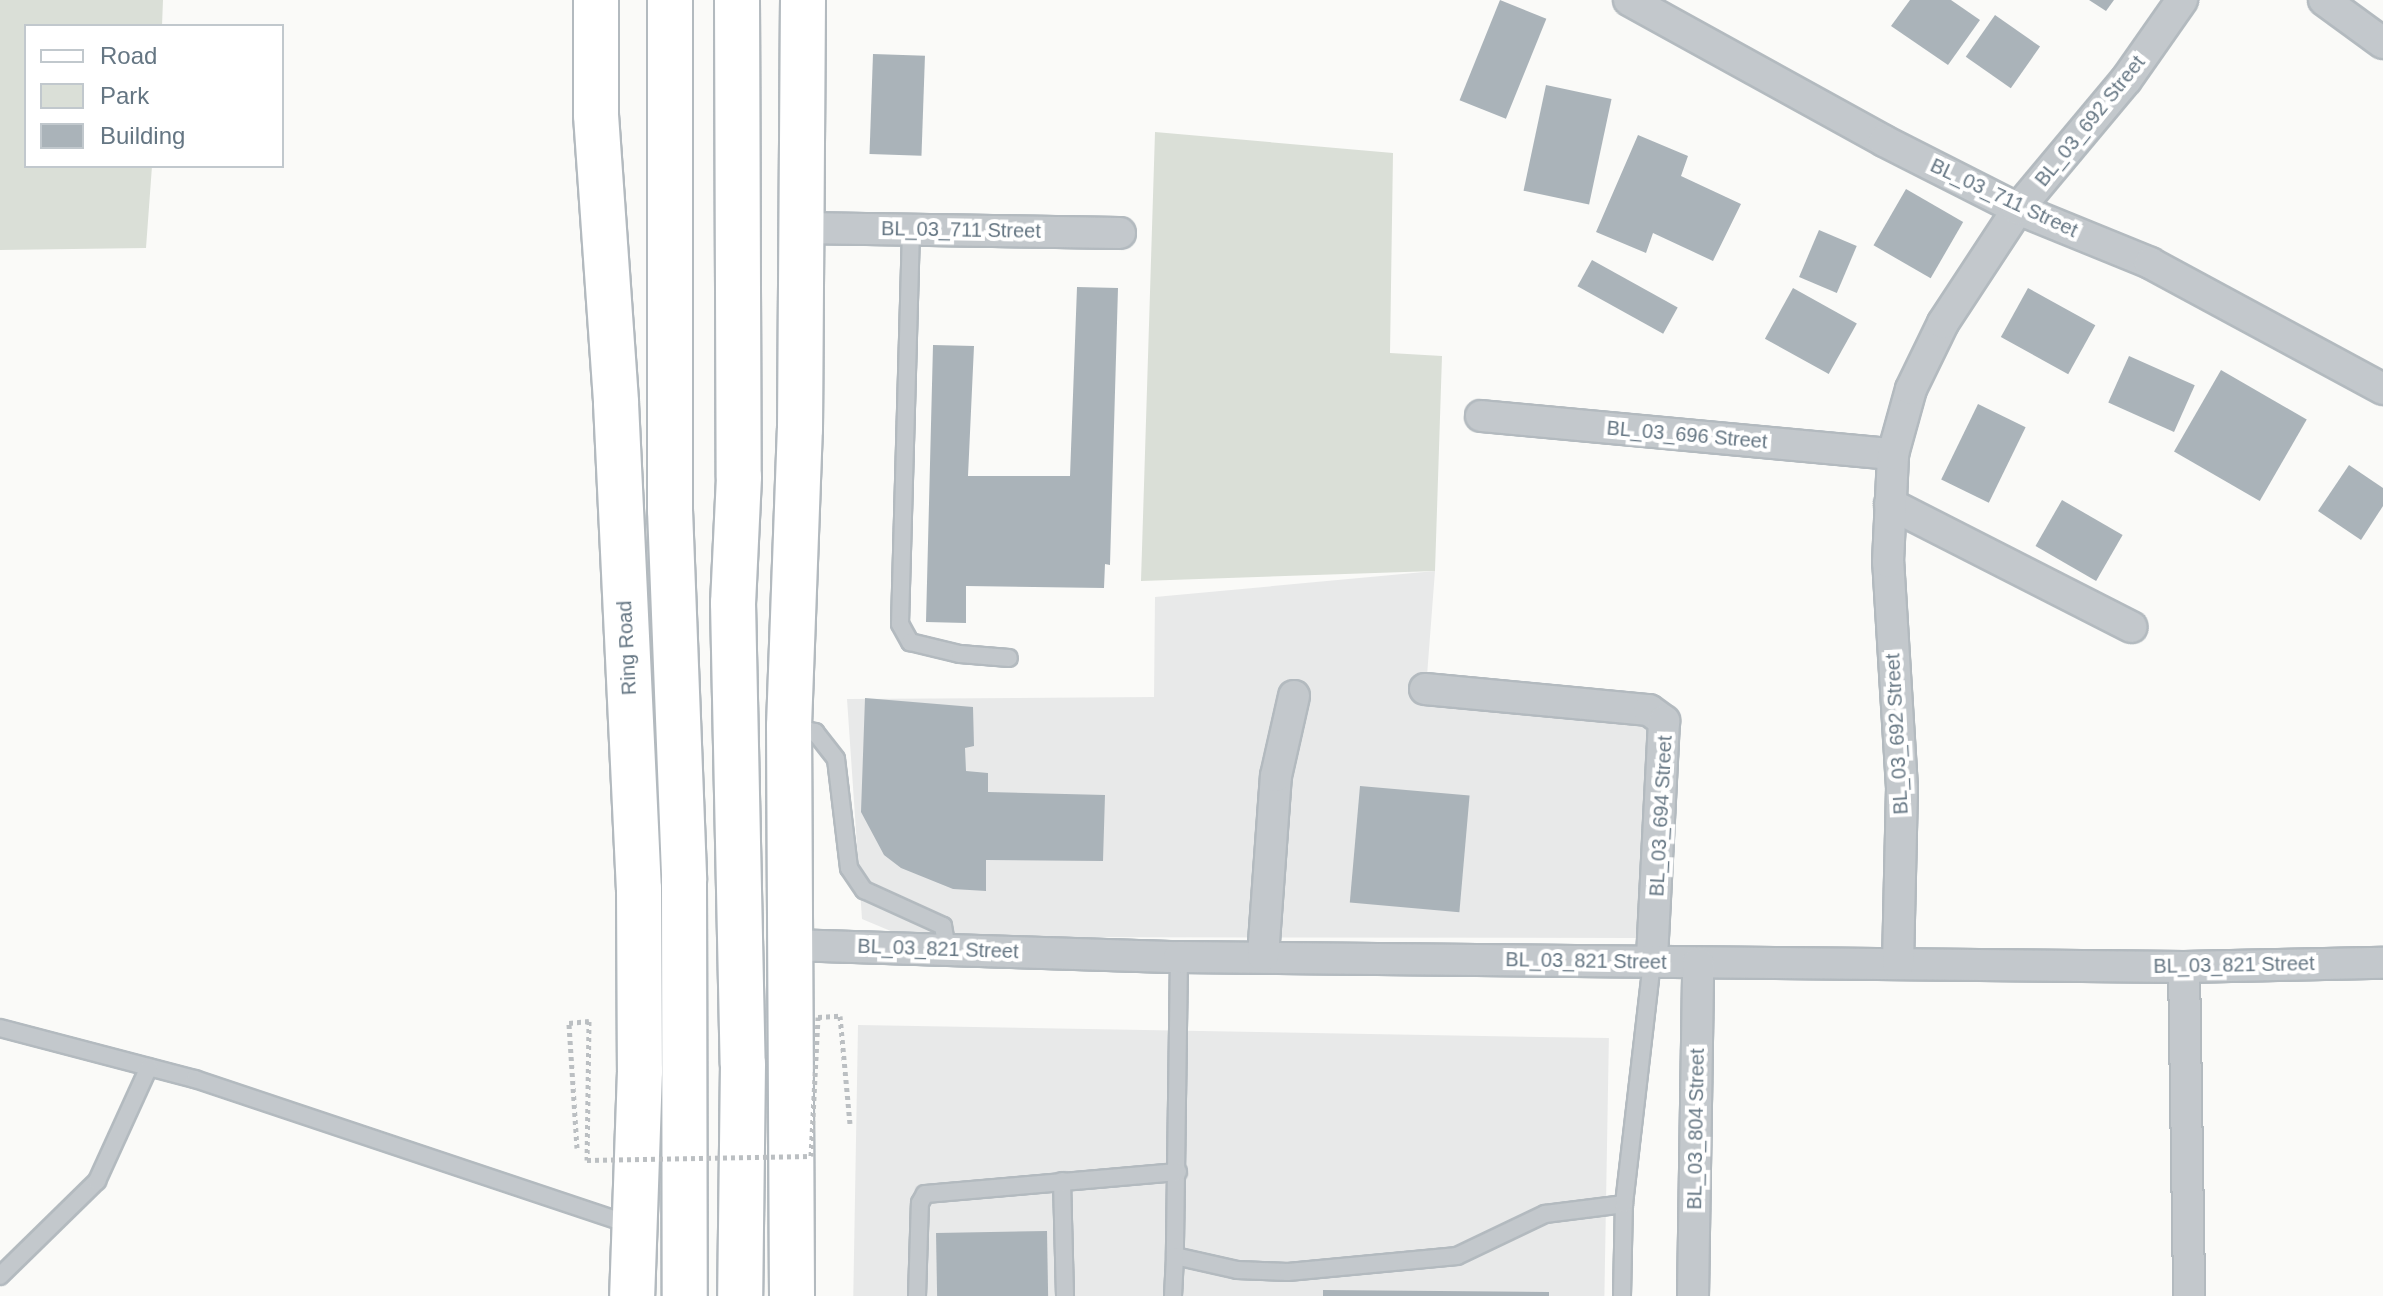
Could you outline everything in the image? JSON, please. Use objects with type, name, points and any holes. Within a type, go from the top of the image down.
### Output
[{"type":"main road","name":"Ring Road","points":[[596,0],[596,115],[616,403],[639,889],[640,1071],[631,1225],[632,1296]]},
{"type":"main road","points":[[670,0],[669,403],[684,880],[685,1296]]},
{"type":"main road","points":[[737,0],[739,477],[733,618],[743,1064],[740,1296]]},
{"type":"main road","points":[[792,1296],[789,726],[802,228],[803,0]]},
{"type":"street","name":"BL_03_711 Street","points":[[1629,0],[2018,209],[2150,263],[2383,389]]},
{"type":"street","name":"BL_03_692 Street","points":[[1898,964],[1902,788],[1888,562],[1893,454],[1911,389],[1943,323],[2018,209],[2126,80],[2182,0]]},
{"type":"street","points":[[2324,0],[2383,43]]},
{"type":"street","name":"BL_03_711 Street","points":[[802,228],[1120,233]]},
{"type":"street","name":"BL_03_696 Street","points":[[1481,416],[1893,454]]},
{"type":"street","points":[[1890,504],[2131,627]]},
{"type":"street","name":"BL_03_694 Street","points":[[1425,689],[1637,708],[1664,721],[1652,962]]},
{"type":"street","points":[[1263,956],[1276,776],[1294,696]]},
{"type":"street","name":"BL_03_821 Street","points":[[789,945],[1179,957],[1698,963],[2184,967],[2383,963]]},
{"type":"street","name":"BL_03_804 Street","points":[[1693,1296],[1698,963]]},
{"type":"street","points":[[2184,967],[2189,1296]]},
{"type":"lane","points":[[911,230],[900,624],[910,642],[960,654],[1009,658]]},
{"type":"lane","points":[[789,726],[815,732],[836,759],[849,868],[864,890],[943,926],[947,949]]},
{"type":"lane","points":[[1173,1296],[1178,1172],[1179,957]]},
{"type":"lane","points":[[1622,1296],[1624,1204],[1652,962]]},
{"type":"lane","points":[[0,1028],[149,1067],[631,1225]]},
{"type":"lane","points":[[0,1276],[97,1181],[149,1067]]},
{"type":"lane","points":[[917,1296],[920,1203],[925,1194],[1178,1172]]},
{"type":"lane","points":[[1062,1181],[1065,1296]]},
{"type":"lane","points":[[1175,1256],[1237,1270],[1288,1272],[1457,1256],[1545,1214],[1624,1204]]},
{"type":"path","points":[[577,1148],[569,1023],[589,1021],[587,1160],[811,1156],[818,1017],[840,1016],[850,1124]]},
{"type":"shaded area","points":[[1435,571],[1426,689],[1664,721],[1638,938],[1005,937],[893,932],[862,919],[847,699],[1154,697],[1155,597]]},
{"type":"shaded area","points":[[858,1025],[1609,1038],[1604,1296],[853,1296]]},
{"type":"green space","points":[[0,0],[163,0],[162,24],[24,24],[24,168],[152,168],[146,248],[0,250]]},
{"type":"green space","points":[[1155,132],[1393,153],[1390,353],[1442,356],[1435,571],[1141,581]]},
{"type":"building","points":[[1500,0],[1546,19],[1506,119],[1460,100]]},
{"type":"building","points":[[1910,0],[1951,0],[1980,20],[1948,65],[1891,26]]},
{"type":"building","points":[[2089,0],[2114,0],[2106,11]]},
{"type":"building","points":[[1995,15],[2040,47],[2011,88],[1966,57]]},
{"type":"building","points":[[873,54],[925,56],[921,156],[870,154]]},
{"type":"building","points":[[1546,85],[1612,99],[1589,205],[1524,191]]},
{"type":"building","points":[[1638,135],[1688,156],[1681,176],[1741,204],[1713,261],[1653,233],[1646,253],[1596,232]]},
{"type":"building","points":[[1906,189],[1963,222],[1931,278],[1874,245]]},
{"type":"building","points":[[1819,230],[1857,246],[1837,293],[1799,277]]},
{"type":"building","points":[[1592,260],[1678,308],[1663,334],[1577,286]]},
{"type":"building","points":[[1077,287],[1118,288],[1110,565],[1105,564],[1104,588],[966,586],[966,623],[926,622],[933,345],[974,346],[968,476],[1070,476]]},
{"type":"building","points":[[1793,288],[1857,323],[1829,374],[1765,339]]},
{"type":"building","points":[[2028,288],[2095,325],[2068,374],[2001,337]]},
{"type":"building","points":[[2129,356],[2195,385],[2174,432],[2108,403]]},
{"type":"building","points":[[2221,370],[2307,420],[2260,501],[2174,451]]},
{"type":"building","points":[[1978,404],[2026,427],[1989,503],[1941,479]]},
{"type":"building","points":[[2349,465],[2383,488],[2383,506],[2361,540],[2318,511]]},
{"type":"building","points":[[2062,500],[2123,535],[2096,581],[2036,546]]},
{"type":"building","points":[[865,698],[973,707],[974,746],[965,748],[966,771],[988,773],[988,792],[1105,795],[1103,861],[986,860],[986,891],[953,889],[901,868],[884,855],[861,812]]},
{"type":"building","points":[[1360,786],[1470,796],[1459,912],[1350,903]]},
{"type":"building","points":[[1047,1231],[1048,1296],[937,1296],[936,1233]]},
{"type":"building","points":[[1323,1290],[1549,1292],[1549,1296],[1323,1296]]}]
